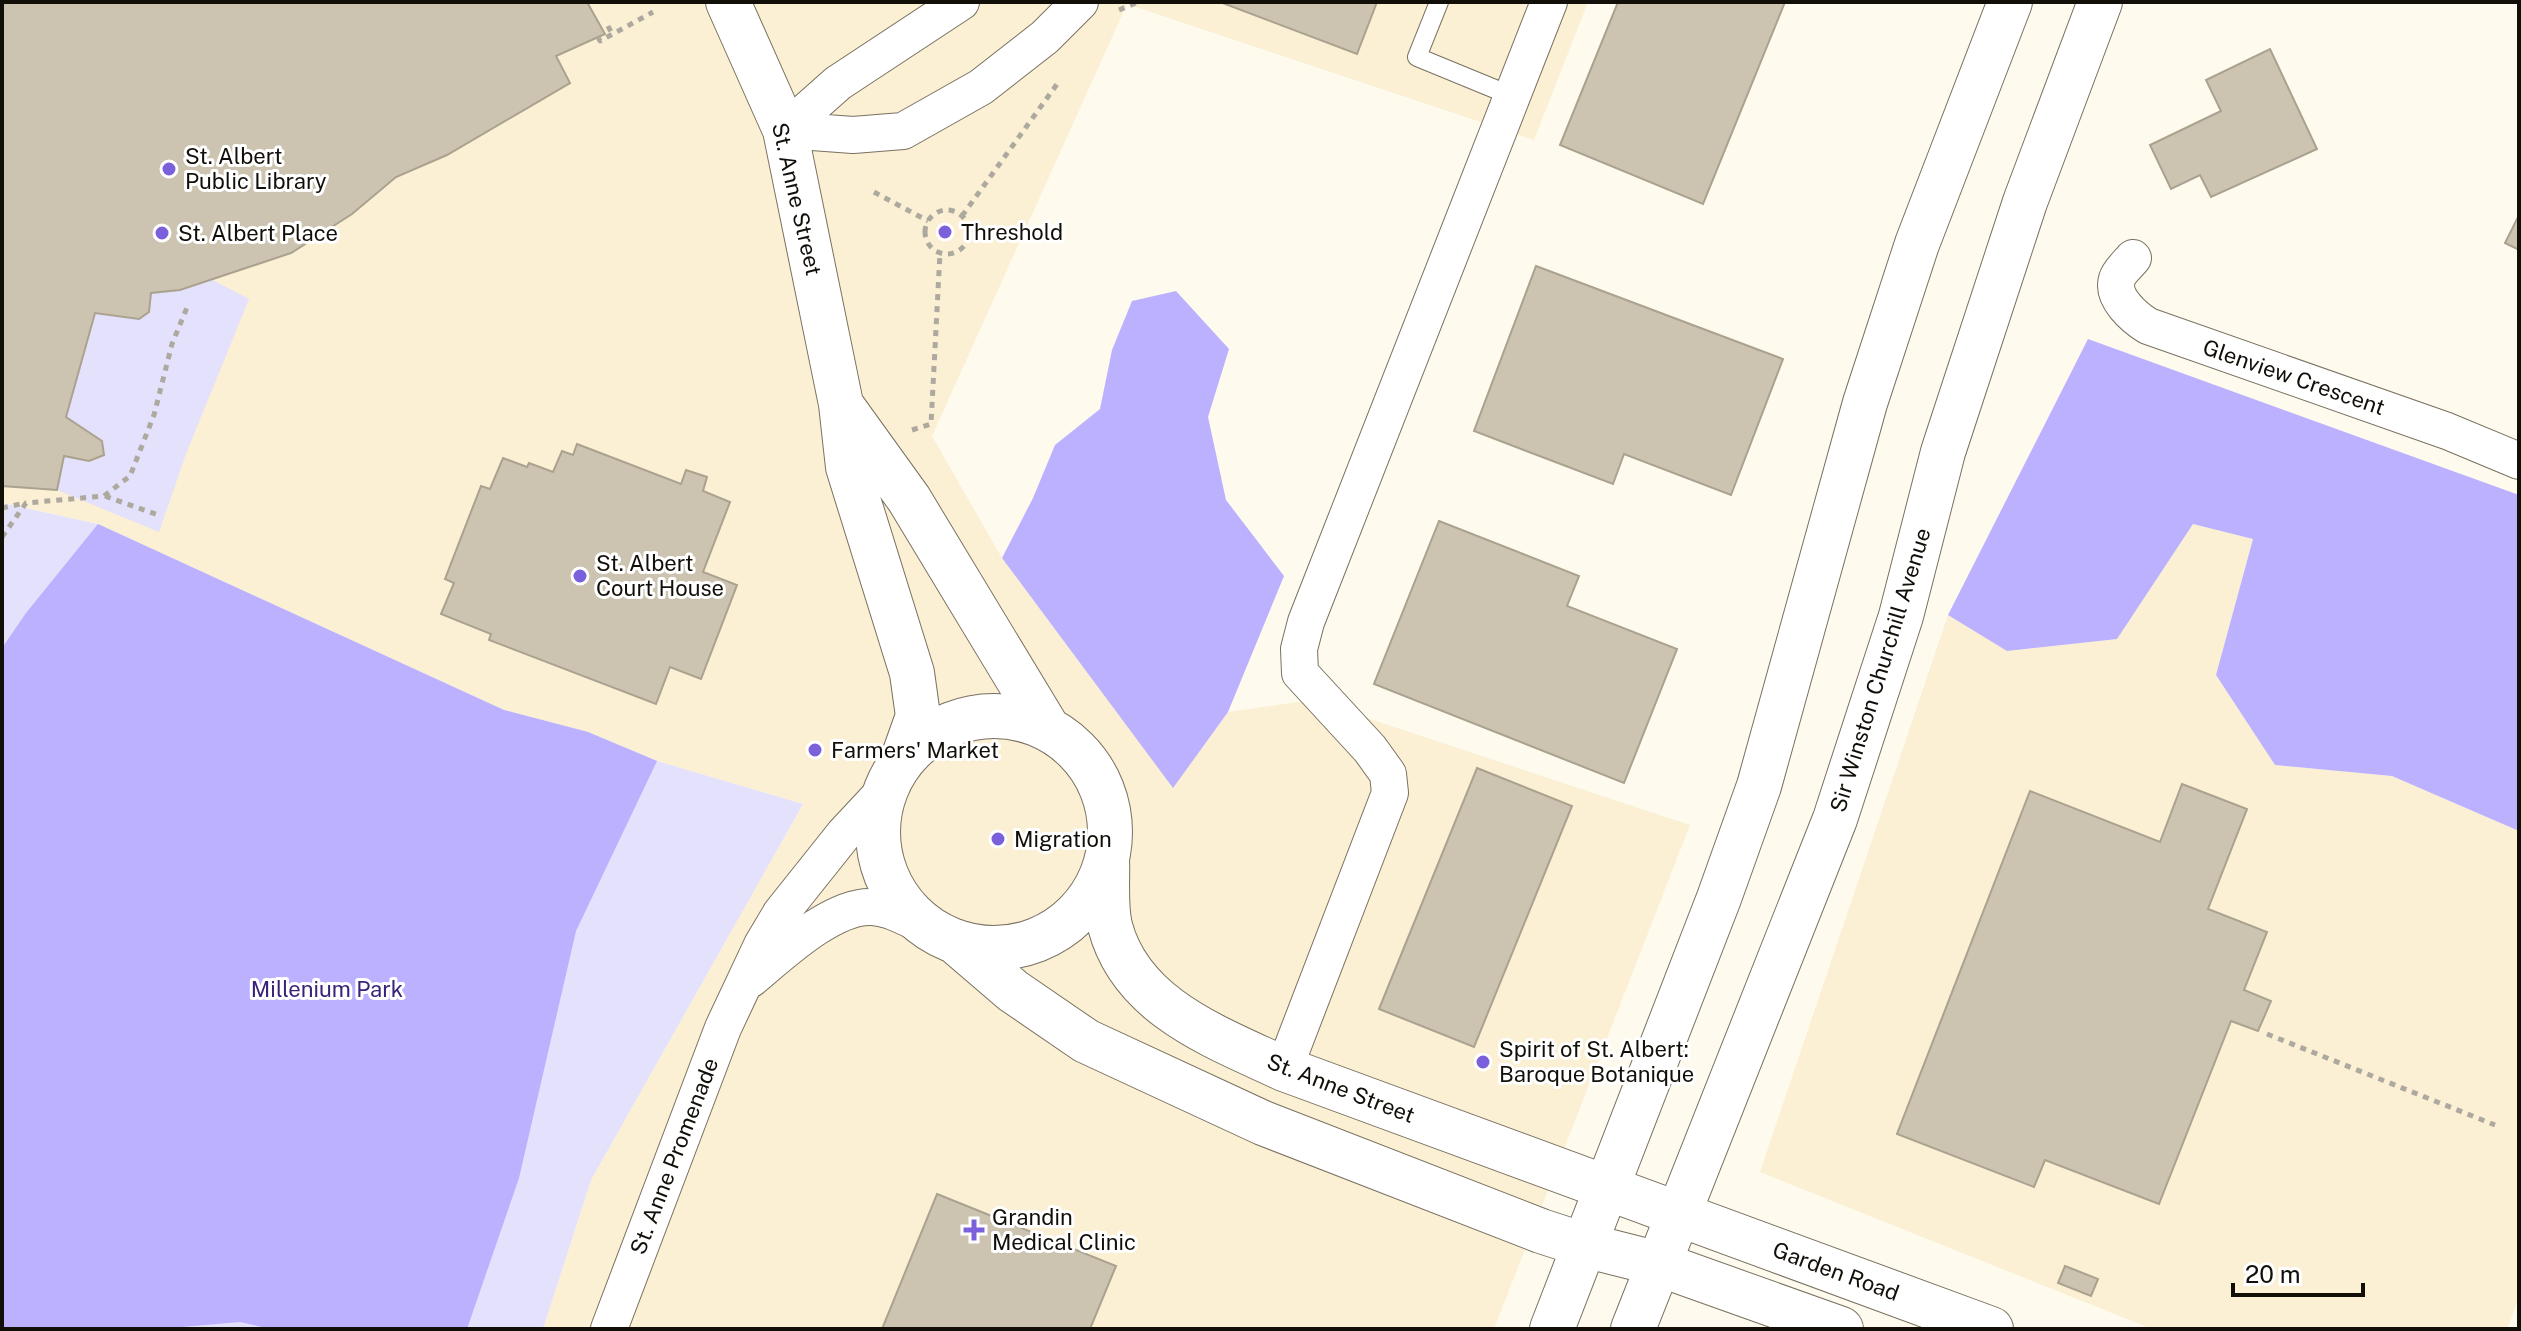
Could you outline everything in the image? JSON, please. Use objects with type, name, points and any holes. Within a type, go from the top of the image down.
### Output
[{"type":"street","name":"St. Anne Street","points":[[728,2],[785,130],[841,404],[848,467],[913,681],[918,716],[894,775]]},
{"type":"street","points":[[785,130],[838,83],[961,2]]},
{"type":"street","points":[[785,130],[853,135],[903,131],[981,87],[1045,37],[1080,2]]},
{"type":"street","points":[[1284,1069],[1390,793],[1388,774],[1370,749],[1300,673],[1299,649],[1311,608],[1549,2]]},
{"type":"street","points":[[1552,1329],[1719,898],[1759,786],[1865,403],[1917,244],[2010,2]]},
{"type":"street","name":"Sir Winston Churchill Avenue","points":[[1633,1329],[1835,819],[1901,616],[1943,452],[2025,202],[2100,2]]},
{"type":"street","name":"Glenview Crescent","points":[[2133,258],[2117,278],[2117,289],[2130,313],[2148,326],[2460,435],[2519,461]]},
{"type":"street","name":"St. Anne Street","points":[[841,404],[909,499],[1048,729]]},
{"type":"street","points":[[941,934],[997,949],[1034,942],[1072,919],[1096,888],[1107,859],[1110,820],[1100,785],[1077,751],[1048,729],[1009,717],[968,718],[938,730],[918,744],[894,775],[878,828],[881,863],[896,896],[909,913],[1086,1041],[1263,1123],[1584,1245],[1659,1264],[1841,1329]]},
{"type":"street","name":"St. Anne Promenade","points":[[609,1329],[723,1028],[762,945],[781,913],[894,775]]},
{"type":"street","name":"St. Anne Street","points":[[1107,859],[1110,925],[1125,965],[1158,1001],[1191,1025],[1284,1069],[1679,1216]]},
{"type":"street","name":"St. Anne Promenade","points":[[743,985],[814,929],[843,914],[869,906],[891,910],[941,934]]},
{"type":"street","name":"Garden Road","points":[[1679,1216],[1991,1329]]},
{"type":"lane","points":[[1439,2],[1417,57],[1512,96]]},
{"type":"path","points":[[1115,12],[1138,2]]},
{"type":"path","points":[[598,37],[600,41],[653,12]]},
{"type":"path","points":[[608,26],[612,34]]},
{"type":"path","points":[[962,216],[1068,68]]},
{"type":"path","points":[[874,192],[928,221]]},
{"type":"path","points":[[944,210],[962,216],[969,229],[966,243],[955,253],[940,253],[926,240],[928,221],[944,210]]},
{"type":"path","points":[[911,430],[931,424],[940,253]]},
{"type":"path","points":[[104,496],[130,476],[154,415],[172,344],[188,305]]},
{"type":"path","points":[[2,508],[104,496],[158,515]]},
{"type":"path","points":[[2,537],[26,503]]},
{"type":"path","points":[[2267,1034],[2495,1125]]},
{"type":"shaded area","points":[[2,2],[1588,2],[1534,140],[1127,4],[932,436],[1002,558],[1173,787],[1228,712],[1313,700],[1690,825],[1494,1329],[543,1329],[591,1180],[803,804],[657,761],[588,732],[504,710],[98,524],[2,503]]},
{"type":"shaded area","points":[[2193,524],[2253,539],[2216,675],[2275,765],[2392,776],[2519,831],[2519,1298],[2507,1329],[2152,1329],[1760,1172],[1948,615],[2008,651],[2117,639]]},
{"type":"green space","points":[[213,280],[249,299],[186,454],[159,532],[57,490],[64,456],[89,461],[104,454],[102,441],[66,417],[95,313],[139,319],[149,312],[151,293],[180,290]]},
{"type":"green space","points":[[1176,291],[1229,349],[1208,417],[1226,500],[1284,576],[1228,712],[1173,788],[1002,558],[1033,498],[1055,445],[1100,409],[1112,350],[1132,301]]},
{"type":"green space","points":[[2088,339],[2519,495],[2519,831],[2392,776],[2275,765],[2216,675],[2253,539],[2193,524],[2117,639],[2007,651],[1948,615]]},
{"type":"green space","name":"Millenium Park","points":[[2,503],[98,524],[504,710],[588,732],[657,761],[803,804],[591,1180],[543,1329],[2,1329]]},
{"type":"green space","name":"Millenium Park","points":[[98,524],[504,710],[588,732],[657,761],[576,931],[519,1178],[467,1329],[271,1329],[240,1322],[159,1329],[2,1329],[2,648],[26,613]]},
{"type":"building","name":"St. Albert Place","points":[[2,2],[587,2],[605,34],[556,56],[570,83],[447,155],[396,177],[352,214],[291,253],[180,290],[151,293],[149,312],[139,319],[95,313],[66,417],[102,441],[104,455],[89,461],[64,456],[57,490],[2,486]]},
{"type":"building","points":[[1220,2],[1377,2],[1357,54]]},
{"type":"building","points":[[1618,2],[1785,2],[1703,204],[1560,145]]},
{"type":"building","points":[[2270,49],[2317,149],[2211,197],[2200,175],[2171,189],[2150,145],[2221,111],[2206,80]]},
{"type":"building","points":[[2519,215],[2519,250],[2505,243]]},
{"type":"building","points":[[1536,266],[1783,359],[1731,495],[1624,454],[1613,484],[1474,431]]},
{"type":"building","name":"St. Albert Court House","points":[[577,444],[681,484],[686,470],[707,477],[703,491],[730,502],[703,572],[737,585],[701,679],[670,667],[656,704],[489,640],[491,634],[441,614],[454,583],[445,579],[481,486],[490,489],[503,458],[553,472],[562,451],[573,455]]},
{"type":"building","points":[[1439,521],[1579,576],[1567,606],[1677,649],[1624,783],[1374,684]]},
{"type":"building","points":[[1477,768],[1572,806],[1474,1047],[1379,1009]]},
{"type":"building","points":[[2182,784],[2247,809],[2208,909],[2267,932],[2244,990],[2271,1001],[2258,1031],[2231,1021],[2159,1204],[2045,1160],[2034,1187],[1897,1134],[2030,791],[2160,842]]},
{"type":"building","name":"Grandin Medical Clinic","points":[[937,1194],[1116,1266],[1090,1329],[882,1329]]},
{"type":"building","points":[[2065,1266],[2098,1279],[2091,1296],[2058,1283]]},
{"type":"place","name":"St. Albert Public Library","points":[[169,169]]},
{"type":"place","name":"Threshold","points":[[945,232]]},
{"type":"place","name":"St. Albert Place","points":[[162,233]]},
{"type":"place","name":"St. Albert Court House","points":[[580,576]]},
{"type":"place","name":"Farmers' Market","points":[[815,750]]},
{"type":"place","name":"Migration","points":[[998,839]]},
{"type":"place","name":"Spirit of St. Albert: Baroque Botanique","points":[[1483,1062]]},
{"type":"place","name":"Grandin Medical Clinic","points":[[974,1230]]}]
